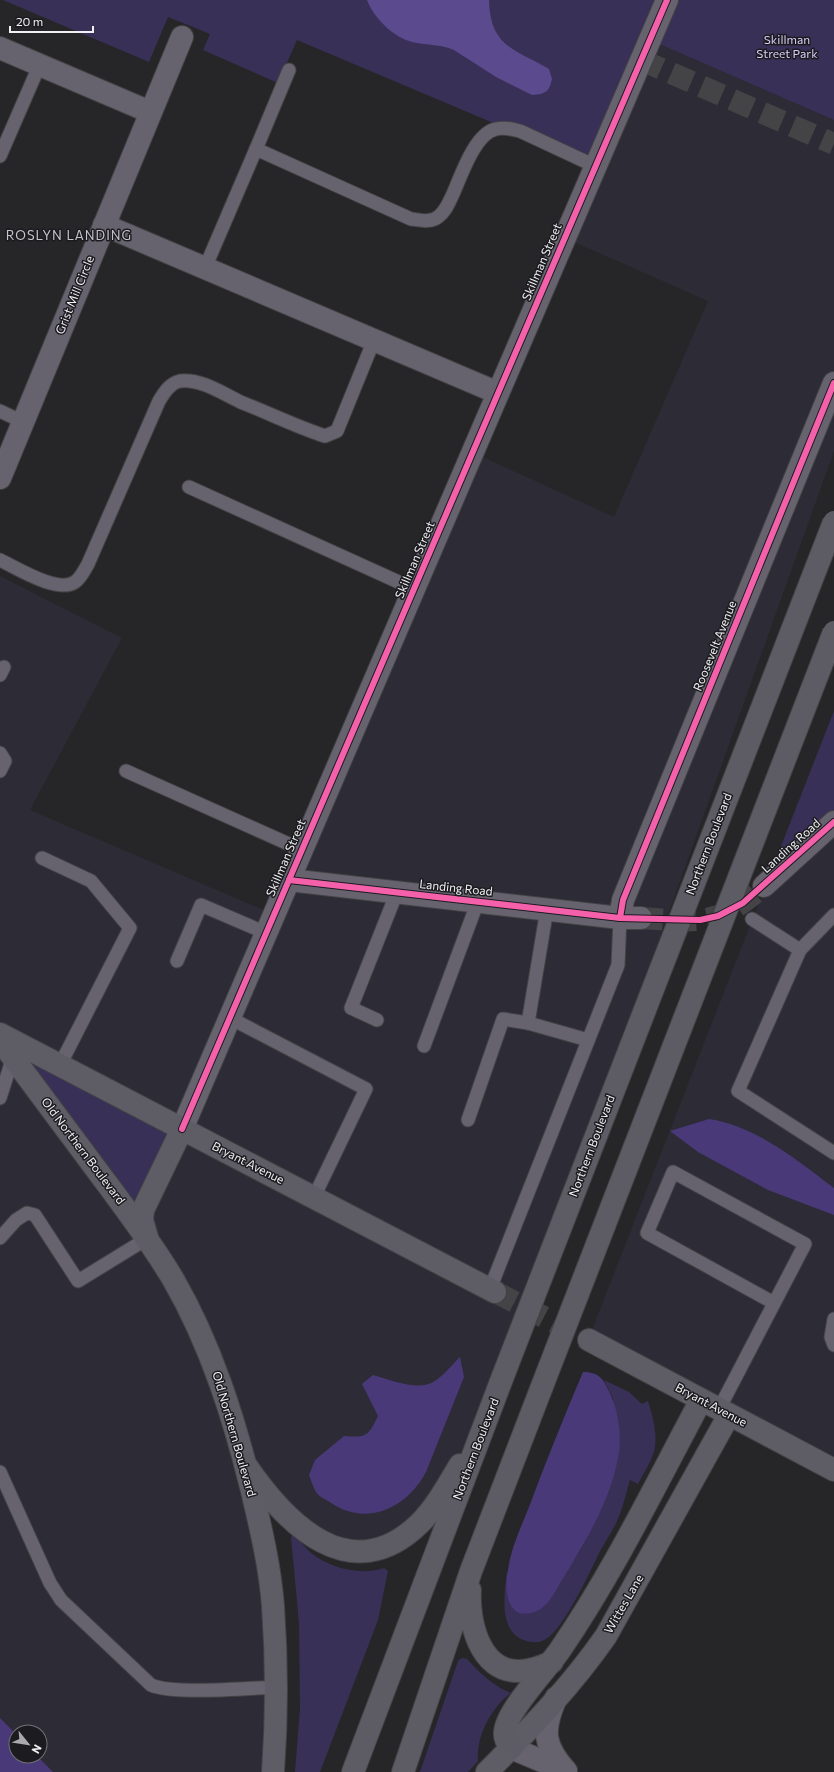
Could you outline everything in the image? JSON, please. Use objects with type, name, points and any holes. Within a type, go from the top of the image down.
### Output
[{"type":"main road","name":"Northern Boulevard","points":[[353,1772],[503,1376],[834,522]]},
{"type":"main road","points":[[403,1772],[471,1571],[540,1389],[834,632]]},
{"type":"main road","name":"Bryant Avenue","points":[[0,1034],[493,1291]]},
{"type":"main road","name":"Old Northern Boulevard","points":[[0,1040],[148,1238],[174,1280],[196,1324],[218,1376],[245,1464],[262,1534],[273,1605],[277,1687],[274,1772]]},
{"type":"main road","name":"Skillman Street","points":[[148,1238],[142,1220],[143,1210],[182,1129]]},
{"type":"main road","name":"Bryant Avenue","points":[[589,1340],[834,1470]]},
{"type":"main road","points":[[245,1464],[258,1482],[286,1513],[319,1540],[342,1551],[358,1553],[376,1550],[398,1540],[410,1532],[432,1507],[465,1456],[503,1376]]},
{"type":"main road","points":[[511,1748],[507,1744],[505,1732],[510,1717],[552,1662],[716,1408]]},
{"type":"main road","name":"Wittes Lane","points":[[487,1772],[511,1748],[593,1655],[619,1615],[716,1408]]},
{"type":"main road","points":[[471,1571],[470,1602],[472,1623],[476,1638],[483,1650],[497,1664],[506,1669],[518,1671],[532,1670],[552,1662]]},
{"type":"street","name":"Skillman Street","points":[[182,1129],[667,0]]},
{"type":"street","name":"Grist Mill Circle","points":[[0,478],[182,37]]},
{"type":"street","points":[[0,48],[150,112]]},
{"type":"street","points":[[104,225],[498,393]]},
{"type":"street","name":"Roosevelt Avenue","points":[[620,918],[623,900],[827,419],[834,383]]},
{"type":"street","name":"Landing Road","points":[[764,886],[834,822]]},
{"type":"street","name":"Landing Road","points":[[289,880],[620,918],[641,918]]},
{"type":"street","points":[[556,1698],[548,1718],[546,1740],[555,1758],[567,1771]]},
{"type":"street","points":[[511,1748],[567,1771]]},
{"type":"lane","points":[[0,156],[40,64]]},
{"type":"lane","points":[[205,268],[290,70]]},
{"type":"lane","points":[[256,149],[411,219],[427,221],[437,218],[446,209],[468,161],[485,135],[495,129],[507,127],[520,131],[596,166]]},
{"type":"lane","points":[[0,560],[51,584],[66,587],[76,581],[88,564],[159,402],[165,391],[172,385],[180,381],[201,384],[304,429],[325,436],[337,431],[374,340]]},
{"type":"lane","points":[[0,411],[23,422]]},
{"type":"lane","points":[[189,487],[414,590]]},
{"type":"lane","points":[[0,752],[6,761],[0,771]]},
{"type":"lane","points":[[126,771],[302,850]]},
{"type":"lane","points":[[42,858],[91,882],[130,928],[60,1066]]},
{"type":"lane","points":[[377,1020],[351,1008],[397,892]]},
{"type":"lane","points":[[424,1046],[478,901]]},
{"type":"lane","points":[[177,961],[201,905],[266,933]]},
{"type":"lane","points":[[528,1023],[547,909]]},
{"type":"lane","points":[[834,915],[800,950],[738,1091],[834,1153]]},
{"type":"lane","points":[[493,1291],[588,1040],[620,966],[620,918]]},
{"type":"lane","points":[[752,919],[800,950]]},
{"type":"lane","points":[[230,1018],[366,1089],[314,1197]]},
{"type":"lane","points":[[468,1120],[503,1019],[528,1023],[588,1040]]},
{"type":"lane","points":[[0,1098],[13,1057]]},
{"type":"lane","points":[[716,1408],[774,1303],[805,1244],[673,1172],[647,1233],[774,1303]]},
{"type":"lane","points":[[0,1238],[22,1216],[27,1213],[35,1215],[78,1281],[148,1238]]},
{"type":"lane","points":[[834,1319],[830,1337],[834,1345]]},
{"type":"lane","points":[[0,1472],[50,1583],[61,1600],[151,1685],[160,1688],[204,1690],[277,1687]]},
{"type":"shaded area","points":[[367,0],[489,0],[490,16],[499,37],[515,51],[549,69],[552,79],[550,86],[547,91],[541,94],[532,95],[496,77],[454,50],[440,46],[417,43],[401,38],[381,22],[375,15]]},
{"type":"shaded area","points":[[650,40],[834,120],[834,451],[503,1376],[465,1456],[421,1522],[342,1551],[258,1482],[262,1534],[273,1772],[53,1772],[45,1764],[48,1764],[48,1724],[8,1724],[8,1726],[0,1718],[0,576],[122,638],[30,810],[273,914],[472,452],[614,517],[708,301],[565,238]]},
{"type":"shaded area","points":[[834,822],[834,1470],[588,1340],[767,882]]},
{"type":"shaded area","points":[[709,1119],[743,1129],[759,1137],[791,1156],[834,1188],[834,1215],[768,1190],[698,1152],[670,1131]]},
{"type":"shaded area","points":[[460,1357],[464,1377],[426,1472],[418,1485],[408,1495],[397,1504],[385,1510],[372,1513],[358,1513],[345,1510],[317,1494],[309,1475],[315,1460],[344,1436],[358,1437],[369,1432],[378,1416],[362,1384],[373,1375],[404,1384],[428,1384],[442,1376]]},
{"type":"shaded area","points":[[583,1372],[593,1373],[602,1379],[609,1391],[615,1407],[619,1425],[620,1442],[618,1459],[609,1491],[595,1522],[551,1598],[541,1609],[532,1613],[523,1614],[511,1606],[507,1594],[509,1562],[529,1507]]},
{"type":"shaded area","points":[[0,1718],[8,1726],[8,1764],[45,1764],[53,1772],[0,1772]]},
{"type":"green space","name":"Skillman Street Park","points":[[3,0],[834,0],[834,120],[650,40],[595,166],[297,40],[278,83],[203,50],[210,34],[168,17],[149,62]]},
{"type":"green space","points":[[834,711],[834,822],[767,882]]},
{"type":"green space","points":[[0,1034],[182,1129],[142,1220]]},
{"type":"green space","points":[[604,1380],[629,1392],[642,1404],[648,1401],[655,1433],[654,1452],[638,1484],[630,1480],[617,1521],[575,1601],[559,1626],[544,1640],[535,1642],[527,1641],[521,1639],[514,1633],[509,1626],[506,1617],[504,1598],[507,1571],[508,1594],[531,1613],[543,1607],[580,1551],[596,1520],[610,1486],[618,1459],[613,1398]]},
{"type":"green space","points":[[293,1534],[310,1552],[318,1558],[336,1566],[355,1571],[384,1568],[388,1571],[378,1620],[320,1772],[295,1772],[300,1708],[299,1623],[291,1537]]},
{"type":"green space","points":[[462,1658],[467,1659],[493,1683],[511,1693],[497,1706],[486,1723],[482,1732],[478,1752],[478,1761],[468,1772],[420,1772],[458,1661]]},
{"type":"tunnel","points":[[641,60],[834,144]]},
{"type":"tunnel","points":[[641,918],[699,920],[718,916],[742,903],[764,886]]},
{"type":"tunnel","points":[[495,1292],[589,1340]]},
{"type":"cycle path","points":[[182,1129],[667,0]]},
{"type":"cycle path","points":[[620,918],[623,900],[834,383]]},
{"type":"cycle path","points":[[289,880],[620,918],[700,920],[718,916],[743,903],[834,822]]},
{"type":"district","name":"ROSLYN LANDING","points":[[69,235]]}]
